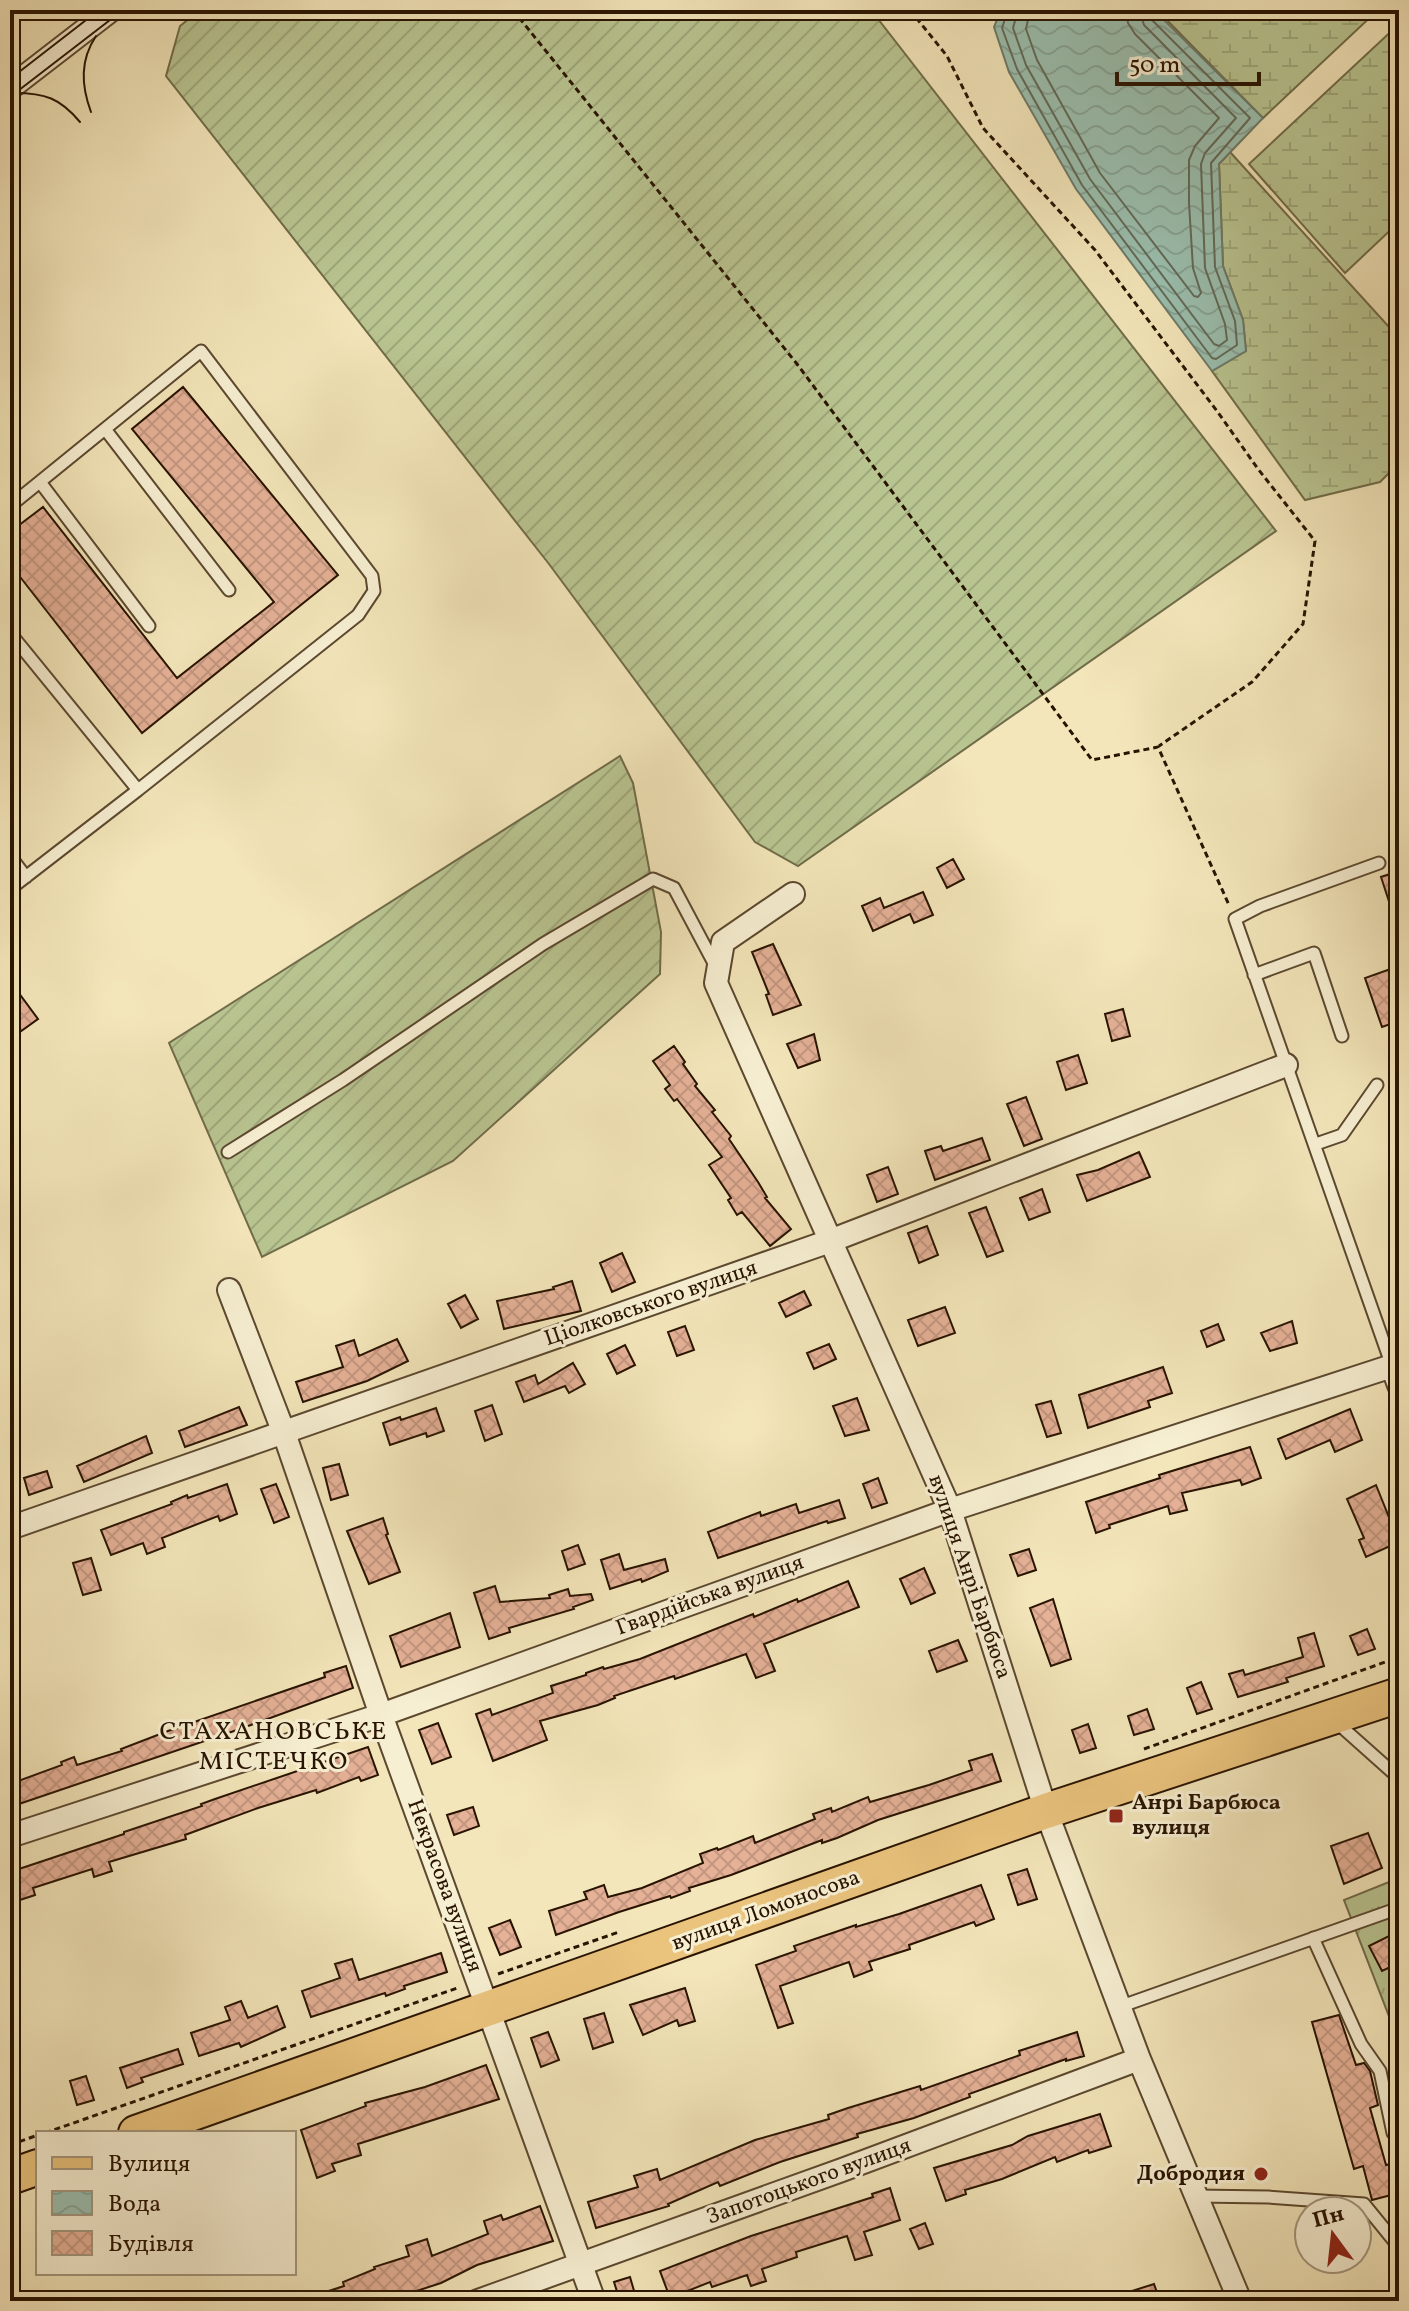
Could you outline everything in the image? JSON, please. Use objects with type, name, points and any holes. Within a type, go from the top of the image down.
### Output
[{"type":"main road","name":"вулиця Ломоносова","points":[[141,2131],[484,1995],[1399,1695]]},
{"type":"main road","points":[[10,2177],[36,2168]]},
{"type":"street","points":[[10,88],[111,10]]},
{"type":"street","points":[[718,971],[723,942],[793,894]]},
{"type":"street","name":"вулиця Анрі Барбюса","points":[[718,971],[716,983],[950,1510],[1046,1811],[1139,2059],[1237,2300]]},
{"type":"street","name":"Ціолковського вулиця","points":[[10,1528],[830,1241],[1286,1065]]},
{"type":"street","name":"Некрасова вулиця","points":[[229,1290],[284,1433],[381,1715],[594,2301]]},
{"type":"street","name":"Гвардійська вулиця","points":[[10,1836],[381,1715],[950,1510],[1396,1376]]},
{"type":"street","name":"Запотоцького вулиця","points":[[478,2301],[1139,2059]]},
{"type":"lane","points":[[10,506],[201,351],[372,576],[374,591],[358,615],[10,889]]},
{"type":"lane","points":[[105,429],[229,590]]},
{"type":"lane","points":[[40,482],[149,626]]},
{"type":"lane","points":[[10,633],[138,790]]},
{"type":"lane","points":[[10,856],[26,877]]},
{"type":"lane","points":[[1379,863],[1260,906],[1235,919],[1396,1376]]},
{"type":"lane","points":[[228,1152],[343,1080],[543,944],[653,879],[674,888],[718,971]]},
{"type":"lane","points":[[1254,975],[1314,953],[1342,1036]]},
{"type":"lane","points":[[1316,1144],[1342,1135],[1377,1085]]},
{"type":"lane","points":[[1332,1718],[1399,1778]]},
{"type":"lane","points":[[1119,2007],[1399,1908]]},
{"type":"lane","points":[[1313,1938],[1361,2044],[1380,2071],[1393,2133],[1399,2138]]},
{"type":"lane","points":[[1196,2196],[1268,2197],[1364,2204],[1399,2247]]},
{"type":"path","points":[[513,10],[797,364],[1092,760],[1158,747],[1252,682],[1303,624],[1315,541],[1095,250],[983,128],[947,56],[910,10]]},
{"type":"path","points":[[1158,747],[1235,919]]},
{"type":"path","points":[[1144,1749],[1399,1657]]},
{"type":"path","points":[[51,2131],[484,1995]]},
{"type":"path","points":[[10,2145],[36,2136]]},
{"type":"green space","points":[[200,10],[871,10],[1276,531],[798,866],[755,842],[549,564],[166,76],[180,26]]},
{"type":"green space","points":[[1157,10],[1378,10],[1263,118]]},
{"type":"green space","points":[[1399,24],[1399,222],[1345,273],[1249,164]]},
{"type":"green space","points":[[1230,152],[1399,338],[1399,463],[1380,482],[1305,500],[1212,371],[1246,351],[1243,320],[1223,266],[1219,164]]},
{"type":"green space","points":[[620,756],[633,783],[661,932],[660,974],[453,1161],[262,1257],[169,1043]]},
{"type":"green space","points":[[1399,1878],[1399,2042],[1344,1900]]},
{"type":"water","points":[[1001,10],[1154,10],[1263,118],[1219,164],[1223,266],[1243,320],[1246,351],[1212,371],[1076,189],[1009,72],[994,27]]},
{"type":"building","points":[[183,387],[338,575],[142,733],[10,564],[10,532],[43,507],[177,678],[274,602],[132,429]]},
{"type":"building","points":[[953,859],[964,879],[947,888],[937,868]]},
{"type":"building","points":[[1399,871],[1399,922],[1396,923],[1381,877]]},
{"type":"building","points":[[923,892],[933,915],[914,923],[910,914],[873,931],[862,906],[880,898],[884,908]]},
{"type":"building","points":[[773,944],[801,1005],[773,1015],[766,995],[769,994],[752,952]]},
{"type":"building","points":[[1399,966],[1399,1021],[1382,1027],[1365,978]]},
{"type":"building","points":[[10,981],[38,1019],[10,1039]]},
{"type":"building","points":[[1123,1009],[1130,1036],[1112,1041],[1105,1014]]},
{"type":"building","points":[[814,1034],[820,1060],[798,1068],[787,1044]]},
{"type":"building","points":[[674,1046],[697,1084],[695,1086],[731,1136],[729,1139],[765,1198],[791,1229],[770,1246],[742,1212],[737,1215],[728,1200],[731,1198],[709,1165],[722,1157],[677,1099],[674,1101],[665,1089],[670,1085],[653,1061]]},
{"type":"building","points":[[1078,1055],[1087,1083],[1066,1090],[1057,1062]]},
{"type":"building","points":[[1026,1097],[1042,1139],[1024,1146],[1007,1104]]},
{"type":"building","points":[[982,1138],[990,1160],[935,1180],[925,1151],[941,1146],[943,1151]]},
{"type":"building","points":[[1139,1152],[1150,1177],[1087,1201],[1077,1175],[1098,1170]]},
{"type":"building","points":[[888,1167],[898,1194],[877,1202],[867,1175]]},
{"type":"building","points":[[1042,1189],[1050,1212],[1029,1220],[1020,1198]]},
{"type":"building","points":[[986,1207],[1003,1251],[987,1257],[969,1213]]},
{"type":"building","points":[[927,1226],[938,1255],[919,1263],[908,1233]]},
{"type":"building","points":[[622,1253],[635,1282],[612,1292],[600,1263]]},
{"type":"building","points":[[572,1281],[581,1311],[504,1329],[497,1301],[554,1289]]},
{"type":"building","points":[[804,1291],[811,1305],[786,1317],[779,1303]]},
{"type":"building","points":[[465,1295],[478,1319],[461,1328],[448,1304]]},
{"type":"building","points":[[945,1307],[955,1333],[918,1346],[908,1320]]},
{"type":"building","points":[[1292,1321],[1297,1343],[1270,1351],[1261,1333]]},
{"type":"building","points":[[1218,1324],[1224,1340],[1207,1347],[1201,1331]]},
{"type":"building","points":[[685,1326],[694,1350],[677,1356],[668,1332]]},
{"type":"building","points":[[397,1339],[408,1361],[367,1381],[303,1402],[296,1382],[343,1367],[336,1346],[354,1340],[359,1356]]},
{"type":"building","points":[[829,1344],[836,1359],[814,1369],[807,1353]]},
{"type":"building","points":[[625,1345],[635,1365],[617,1374],[607,1354]]},
{"type":"building","points":[[573,1363],[585,1384],[569,1393],[565,1386],[524,1402],[516,1382],[535,1375],[538,1384]]},
{"type":"building","points":[[1163,1367],[1172,1393],[1148,1401],[1150,1407],[1088,1428],[1079,1395]]},
{"type":"building","points":[[857,1398],[869,1430],[845,1436],[833,1406]]},
{"type":"building","points":[[1051,1401],[1061,1433],[1047,1437],[1036,1405]]},
{"type":"building","points":[[492,1405],[502,1434],[485,1441],[475,1411]]},
{"type":"building","points":[[239,1407],[247,1425],[185,1447],[179,1431]]},
{"type":"building","points":[[436,1408],[444,1431],[427,1437],[426,1433],[390,1445],[383,1423]]},
{"type":"building","points":[[1350,1409],[1362,1440],[1335,1452],[1330,1440],[1286,1459],[1278,1439]]},
{"type":"building","points":[[146,1436],[152,1453],[84,1482],[77,1466]]},
{"type":"building","points":[[1250,1447],[1261,1478],[1242,1485],[1240,1480],[1182,1493],[1187,1510],[1170,1514],[1168,1506],[1109,1525],[1110,1528],[1096,1533],[1086,1502]]},
{"type":"building","points":[[339,1464],[348,1495],[331,1500],[323,1468]]},
{"type":"building","points":[[47,1471],[52,1487],[29,1495],[24,1478]]},
{"type":"building","points":[[878,1478],[887,1503],[872,1508],[863,1484]]},
{"type":"building","points":[[227,1484],[237,1514],[220,1521],[218,1516],[162,1538],[165,1547],[147,1554],[143,1543],[111,1555],[101,1530],[172,1504],[187,1495],[188,1498]]},
{"type":"building","points":[[276,1484],[289,1517],[274,1523],[261,1489]]},
{"type":"building","points":[[1376,1485],[1399,1542],[1366,1557],[1359,1540],[1364,1538],[1347,1499]]},
{"type":"building","points":[[839,1500],[845,1518],[827,1521],[718,1558],[708,1532],[760,1512],[761,1516],[796,1504],[799,1513]]},
{"type":"building","points":[[383,1518],[400,1572],[369,1584],[347,1531]]},
{"type":"building","points":[[578,1545],[585,1564],[568,1570],[562,1551]]},
{"type":"building","points":[[1029,1549],[1036,1570],[1018,1576],[1010,1555]]},
{"type":"building","points":[[619,1554],[624,1570],[665,1559],[668,1571],[642,1582],[641,1579],[610,1589],[601,1560]]},
{"type":"building","points":[[91,1558],[101,1590],[83,1595],[73,1563]]},
{"type":"building","points":[[924,1568],[935,1593],[911,1604],[900,1579]]},
{"type":"building","points":[[848,1581],[859,1607],[764,1644],[775,1671],[756,1678],[746,1654],[675,1679],[674,1676],[614,1696],[598,1705],[540,1721],[547,1740],[493,1761],[476,1714],[490,1709],[492,1715],[553,1693],[551,1686],[603,1667],[640,1659],[753,1614],[754,1617],[797,1599],[798,1602]]},
{"type":"building","points":[[495,1586],[500,1602],[550,1598],[549,1595],[568,1589],[570,1596],[591,1594],[593,1600],[574,1609],[509,1628],[510,1632],[489,1639],[474,1593]]},
{"type":"building","points":[[1053,1599],[1071,1659],[1051,1666],[1030,1608]]},
{"type":"building","points":[[450,1613],[460,1647],[401,1667],[390,1636]]},
{"type":"building","points":[[1367,1629],[1375,1649],[1358,1655],[1350,1636]]},
{"type":"building","points":[[1314,1633],[1324,1666],[1286,1678],[1288,1682],[1238,1697],[1229,1674],[1243,1670],[1245,1675],[1303,1657],[1298,1638]]},
{"type":"building","points":[[958,1640],[967,1661],[937,1672],[929,1651]]},
{"type":"building","points":[[346,1666],[353,1688],[10,1807],[10,1784],[62,1765],[61,1762],[74,1757],[77,1765],[122,1751],[168,1731],[325,1677],[324,1673]]},
{"type":"building","points":[[1201,1682],[1212,1709],[1197,1714],[1187,1688]]},
{"type":"building","points":[[1147,1709],[1154,1729],[1134,1735],[1128,1716]]},
{"type":"building","points":[[438,1723],[451,1757],[432,1764],[419,1730]]},
{"type":"building","points":[[1088,1724],[1096,1748],[1080,1753],[1072,1730]]},
{"type":"building","points":[[368,1747],[378,1775],[361,1781],[359,1777],[317,1793],[316,1790],[258,1808],[185,1835],[186,1839],[109,1862],[112,1871],[94,1877],[92,1869],[33,1888],[35,1895],[17,1901],[10,1872]]},
{"type":"building","points":[[992,1754],[1001,1781],[878,1820],[837,1838],[822,1843],[822,1840],[689,1888],[690,1891],[671,1898],[619,1912],[556,1935],[549,1911],[587,1899],[584,1892],[604,1885],[608,1897],[642,1888],[703,1863],[700,1854],[753,1836],[755,1843],[815,1819],[813,1814],[831,1808],[832,1812],[868,1797],[870,1802],[929,1785],[972,1770],[969,1761]]},
{"type":"building","points":[[473,1807],[479,1826],[454,1835],[447,1815]]},
{"type":"building","points":[[1368,1833],[1382,1868],[1344,1884],[1331,1846]]},
{"type":"building","points":[[1027,1869],[1037,1899],[1018,1905],[1008,1875]]},
{"type":"building","points":[[981,1885],[994,1919],[976,1926],[974,1922],[909,1945],[910,1949],[869,1962],[872,1970],[854,1977],[849,1962],[780,1986],[793,2023],[778,2028],[756,1965],[796,1951],[794,1946]]},
{"type":"building","points":[[510,1920],[521,1947],[500,1955],[489,1928]]},
{"type":"building","points":[[1399,1931],[1399,1963],[1382,1971],[1369,1946]]},
{"type":"building","points":[[441,1953],[447,1972],[404,1986],[405,1989],[386,1996],[385,1993],[311,2017],[302,1991],[340,1978],[335,1964],[352,1959],[359,1980]]},
{"type":"building","points":[[685,1988],[695,2021],[679,2026],[677,2020],[643,2035],[630,2005]]},
{"type":"building","points":[[241,2001],[248,2018],[277,2006],[285,2027],[241,2047],[239,2043],[199,2056],[191,2033],[230,2020],[225,2007]]},
{"type":"building","points":[[604,2013],[613,2042],[593,2049],[584,2019]]},
{"type":"building","points":[[1339,2015],[1356,2065],[1364,2063],[1370,2071],[1378,2105],[1370,2108],[1386,2165],[1399,2162],[1399,2193],[1373,2200],[1363,2166],[1354,2169],[1312,2022]]},
{"type":"building","points":[[548,2032],[559,2060],[541,2067],[531,2038]]},
{"type":"building","points":[[1077,2032],[1084,2056],[1066,2059],[969,2094],[970,2097],[914,2118],[857,2134],[858,2137],[780,2162],[720,2186],[718,2182],[669,2206],[596,2228],[588,2202],[638,2187],[634,2176],[657,2169],[660,2180],[755,2140],[829,2119],[828,2115],[920,2086],[921,2090],[1020,2055],[1019,2051]]},
{"type":"building","points":[[178,2049],[183,2064],[141,2078],[143,2082],[127,2088],[120,2068]]},
{"type":"building","points":[[486,2065],[499,2099],[358,2144],[361,2155],[332,2164],[335,2171],[317,2178],[301,2130],[366,2106],[365,2103],[425,2087]]},
{"type":"building","points":[[86,2076],[94,2100],[77,2105],[70,2081]]},
{"type":"building","points":[[1100,2114],[1111,2146],[1089,2153],[1088,2150],[1057,2162],[1055,2157],[1002,2179],[965,2190],[966,2194],[946,2201],[934,2168]]},
{"type":"building","points":[[890,2188],[900,2220],[864,2232],[872,2255],[855,2260],[847,2236],[796,2252],[797,2257],[762,2269],[766,2281],[751,2286],[747,2275],[712,2287],[710,2282],[670,2298],[660,2271],[751,2236],[873,2197],[872,2194]]},
{"type":"building","points":[[540,2206],[553,2241],[477,2265],[441,2283],[386,2301],[308,2301],[307,2298],[344,2286],[343,2282],[374,2267],[409,2256],[406,2246],[427,2239],[432,2256],[488,2234],[484,2221],[501,2215],[503,2220]]},
{"type":"building","points":[[925,2223],[933,2244],[919,2249],[910,2229]]},
{"type":"building","points":[[630,2277],[637,2301],[620,2301],[614,2282]]},
{"type":"building","points":[[1154,2284],[1160,2301],[1111,2301],[1110,2298]]},
{"type":"tram line","points":[[10,79],[99,10]]},
{"type":"tram line","points":[[10,97],[123,10]]},
{"type":"tram line","points":[[91,112],[84,73],[87,54],[96,36]]},
{"type":"tram line","points":[[14,93],[51,98],[66,107],[80,122]]},
{"type":"place","name":"Анрі Барбюса вулиця","points":[[1116,1816]]},
{"type":"place","name":"Добродия","points":[[1261,2174]]},
{"type":"district","name":"СТАХАНОВСЬКЕ МІСТЕЧКО","points":[[274,1747]]}]
